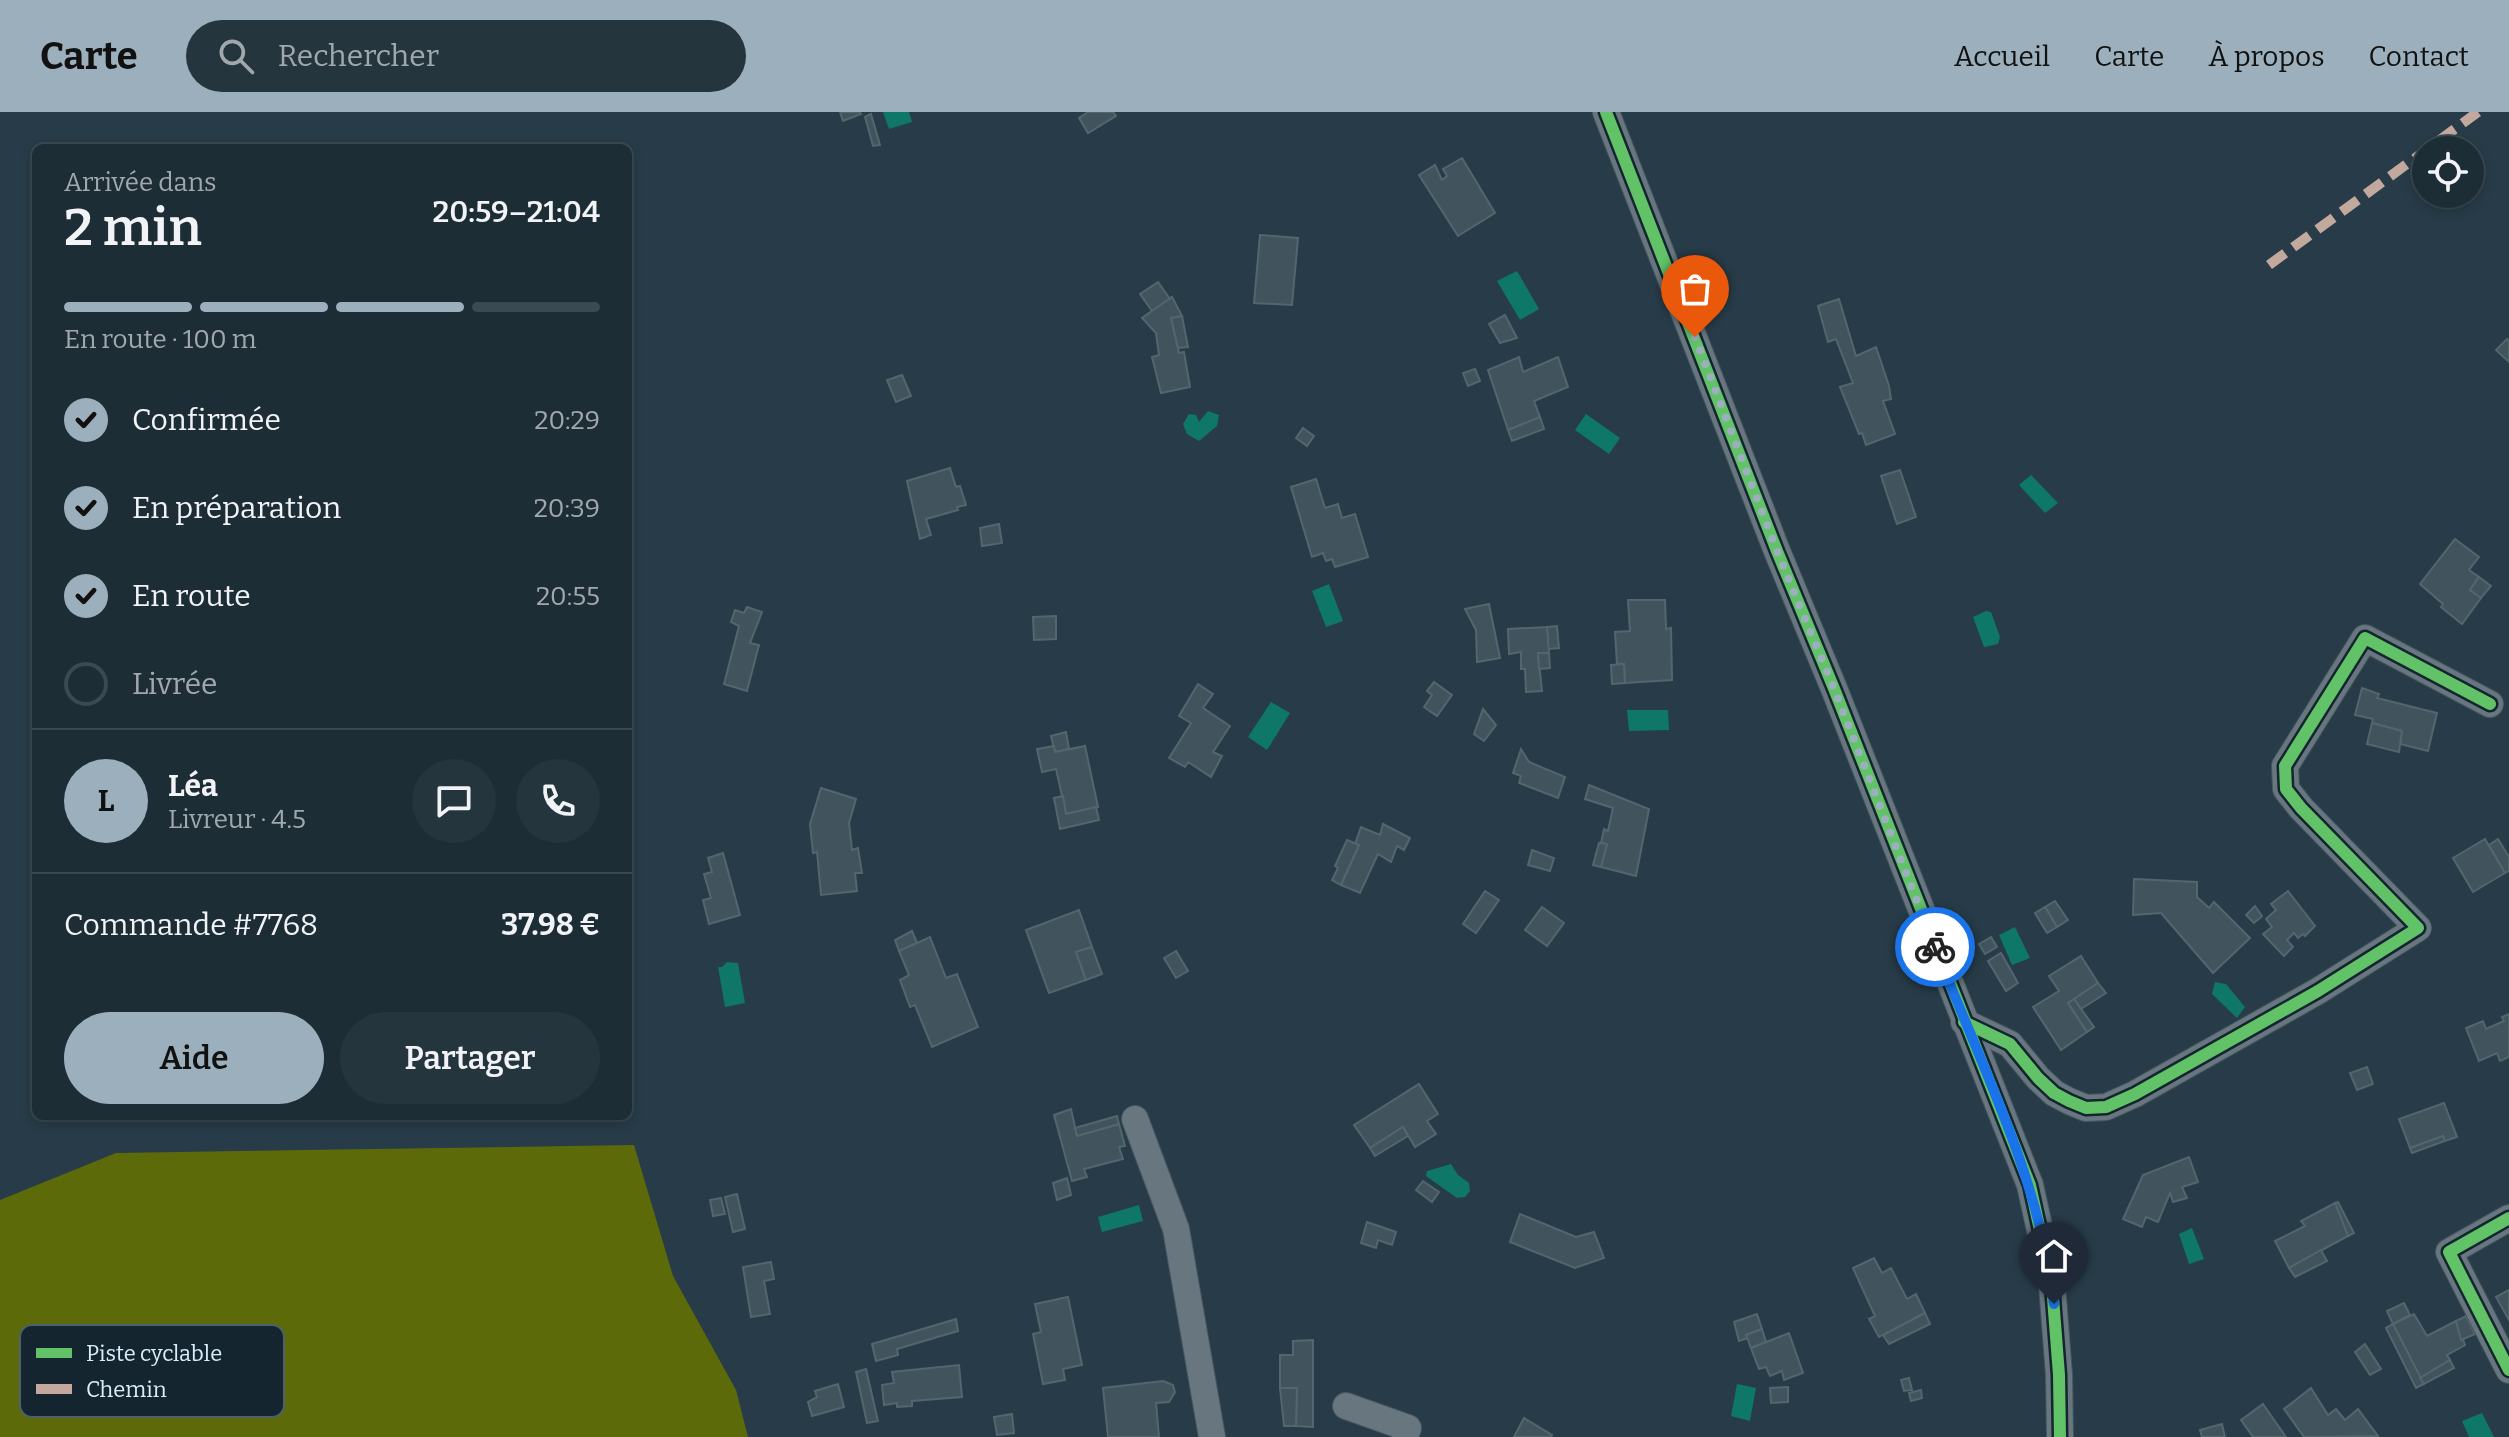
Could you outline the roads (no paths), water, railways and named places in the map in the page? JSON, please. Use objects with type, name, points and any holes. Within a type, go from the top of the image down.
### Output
[{"type":"street","points":[[1606,112],[2016,1148],[2033,1198],[2052,1285],[2061,1435]]},
{"type":"street","points":[[1964,1022],[2010,1044],[2054,1093],[2086,1108],[2106,1107],[2185,1067],[2318,991],[2418,928],[2301,808],[2286,789],[2285,766],[2365,638],[2490,704]]},
{"type":"street","points":[[1135,1119],[1176,1229],[1212,1437]]},
{"type":"street","points":[[2509,1218],[2449,1252],[2509,1370]]},
{"type":"street","points":[[1346,1406],[1408,1428],[1405,1437]]}]
